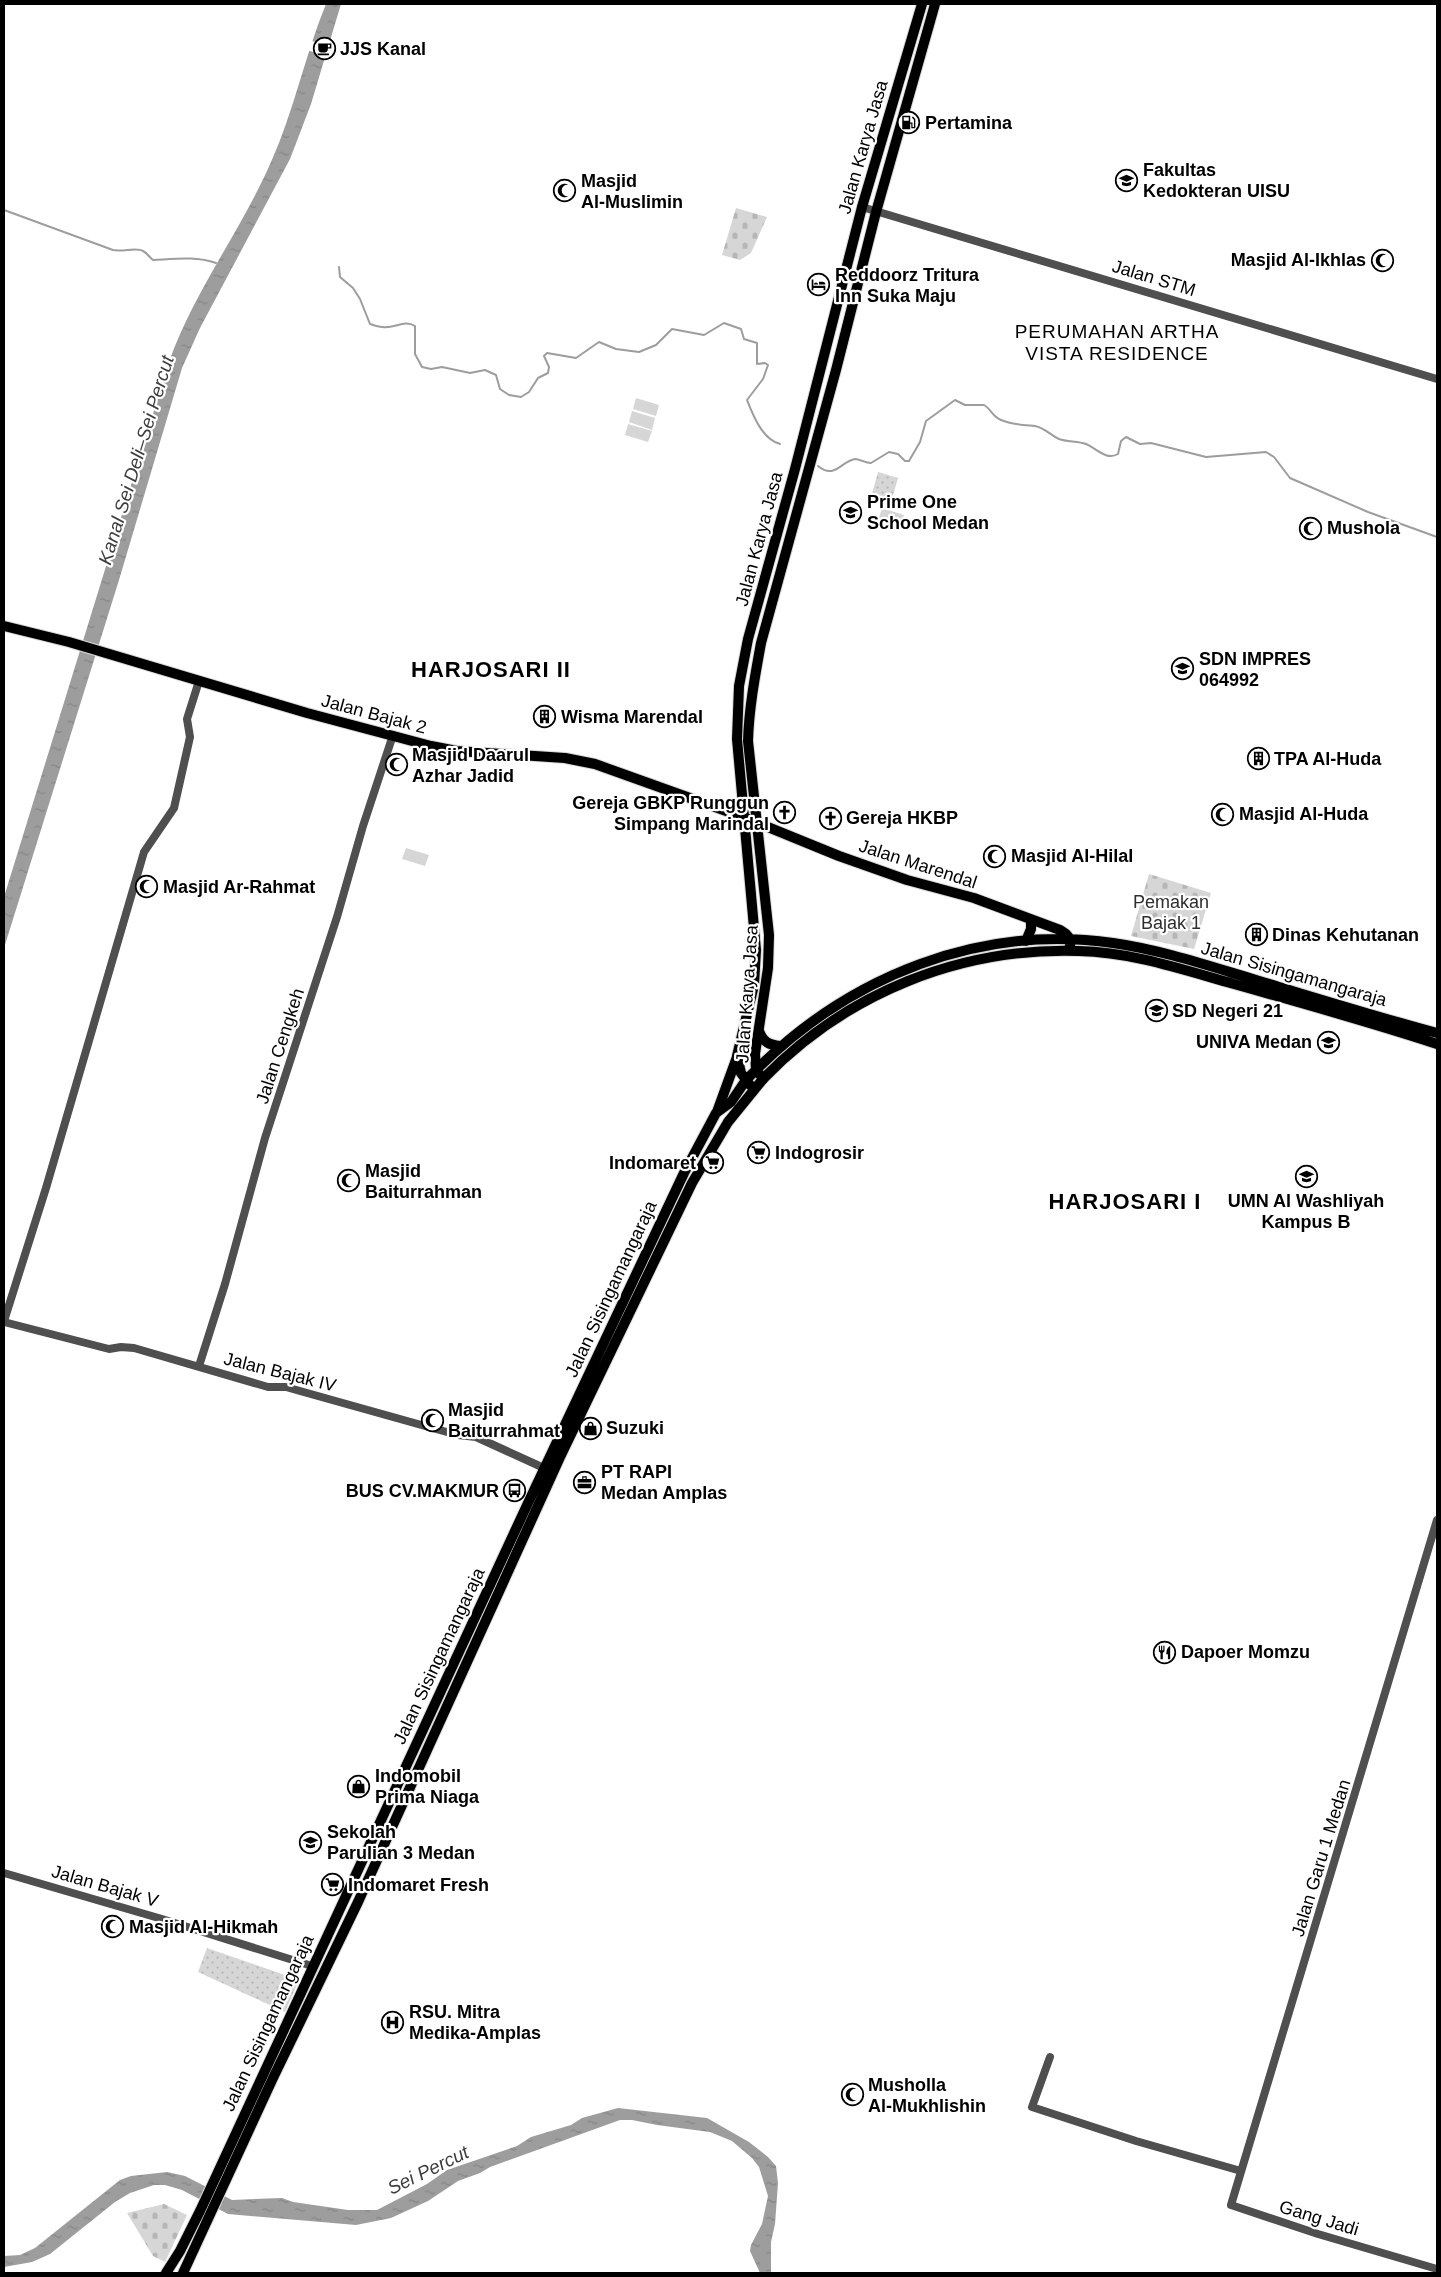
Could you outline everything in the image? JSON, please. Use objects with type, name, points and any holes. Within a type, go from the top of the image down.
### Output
[{"type":"main road","name":"Jalan Karya Jasa","points":[[754,1089],[739,1068],[737,1056],[754,985],[756,966],[753,906],[736,739],[739,686],[748,639],[795,469],[862,207],[922,4]]},
{"type":"main road","name":"Jalan Karya Jasa","points":[[763,1079],[756,1070],[755,1054],[768,968],[769,935],[748,742],[749,713],[761,643],[838,362],[876,212],[935,4]]},
{"type":"main road","points":[[779,525],[792,528]]},
{"type":"main road","name":"Jalan Bajak 2","points":[[4,626],[68,642],[199,681],[456,751],[565,758],[595,764],[744,817]]},
{"type":"main road","name":"Jalan Marendal","points":[[744,817],[907,880],[974,898],[1031,920],[1066,934],[1070,945]]},
{"type":"main road","points":[[1026,942],[1031,929],[1031,920]]},
{"type":"main road","name":"Jalan Sisingamangaraja","points":[[180,2251],[544,1468],[684,1173],[716,1113],[731,1102],[746,1080],[780,1046],[835,1005],[859,991],[915,965],[981,947],[1026,942],[1081,946],[1126,945],[1194,962],[1437,1033]]},
{"type":"main road","name":"Jalan Sisingamangaraja","points":[[194,2251],[358,1902],[561,1455],[692,1183],[724,1128],[754,1089],[787,1056],[833,1019],[866,999],[936,970],[996,956],[1070,945]]},
{"type":"main road","name":"Jalan Sisingamangaraja","points":[[1081,946],[1170,966],[1437,1044]]},
{"type":"main road","points":[[759,1031],[764,1041],[771,1046],[780,1046]]},
{"type":"main road","points":[[716,1113],[737,1056]]},
{"type":"main road","points":[[166,2273],[180,2251]]},
{"type":"main road","points":[[173,2273],[180,2251]]},
{"type":"main road","points":[[183,2273],[194,2251]]},
{"type":"main road","points":[[191,2273],[194,2251]]},
{"type":"street","name":"Jalan STM","points":[[862,207],[1437,379]]},
{"type":"street","points":[[4,1322],[46,1188],[144,852],[174,808],[190,737],[187,719],[199,681]]},
{"type":"street","name":"Jalan Cengkeh","points":[[198,1366],[226,1278],[265,1138],[337,917],[363,826],[393,735]]},
{"type":"street","name":"Jalan Bajak IV","points":[[4,1322],[109,1349],[121,1347],[134,1348],[268,1387],[286,1387],[458,1435],[476,1437],[544,1468]]},
{"type":"street","name":"Jalan Garu 1 Medan","points":[[1231,2205],[1437,1520]]},
{"type":"street","name":"Jalan Bajak V","points":[[4,1873],[170,1921],[312,1966]]},
{"type":"street","points":[[1050,2057],[1032,2107],[1136,2141],[1242,2171]]},
{"type":"street","name":"Gang Jadi","points":[[1231,2205],[1437,2269]]},
{"type":"green space","points":[[736,208],[767,217],[751,253],[740,260],[722,255]]},
{"type":"green space","points":[[636,398],[659,405],[656,416],[633,409]]},
{"type":"green space","points":[[632,411],[655,418],[652,430],[629,422]]},
{"type":"green space","points":[[628,424],[652,431],[648,442],[625,435]]},
{"type":"green space","points":[[878,472],[898,478],[890,506],[870,501]]},
{"type":"green space","points":[[882,508],[904,515],[900,527],[878,521]]},
{"type":"green space","points":[[406,848],[429,855],[425,866],[402,859]]},
{"type":"green space","name":"Pemakan Bajak 1","points":[[1149,874],[1211,893],[1194,949],[1131,936]]},
{"type":"green space","points":[[207,1948],[299,1980],[285,2012],[198,1972]]},
{"type":"green space","points":[[164,2204],[187,2215],[165,2262],[153,2256],[127,2213]]},
{"type":"water","points":[[326,4],[341,4],[311,104],[290,159],[200,328],[182,368],[119,580],[4,948],[4,897],[169,362],[191,311],[246,212],[271,162]]},
{"type":"water","name":"Sei Percut","points":[[618,2108],[707,2118],[749,2142],[768,2157],[776,2166],[778,2183],[775,2224],[771,2242],[771,2273],[760,2273],[750,2251],[751,2245],[762,2224],[768,2196],[759,2167],[752,2158],[732,2141],[710,2132],[632,2120],[620,2120],[490,2167],[458,2181],[428,2201],[391,2218],[356,2225],[228,2214],[182,2190],[165,2185],[154,2185],[130,2193],[115,2202],[50,2254],[32,2262],[4,2267],[4,2256],[20,2255],[35,2248],[120,2180],[131,2176],[167,2172],[185,2176],[232,2200],[282,2198],[293,2202],[348,2210],[377,2210],[427,2184],[447,2170],[517,2146],[531,2137],[571,2125],[582,2118]]},
{"type":"pier","points":[[309,40],[331,47],[328,57],[307,50]]},
{"type":"waterway","points":[[4,210],[113,250],[140,250],[153,260],[193,259],[216,263]]},
{"type":"waterway","points":[[339,267],[340,277],[353,288],[360,299],[370,324],[378,327],[404,324],[415,326],[415,354],[422,367],[431,369],[442,367],[470,373],[485,370],[496,375],[500,389],[509,395],[521,397],[529,392],[538,378],[548,373],[549,367],[544,356],[547,353],[576,358],[599,342],[616,349],[639,352],[656,345],[672,329],[704,335],[724,323],[741,329],[744,339],[757,343],[757,364],[765,363],[768,365],[763,379],[747,400],[763,432],[780,444]]},
{"type":"waterway","points":[[818,466],[829,471],[855,459],[871,463],[889,452],[898,454],[905,461],[909,461],[920,442],[926,421],[955,400],[965,405],[984,405],[1001,420],[1014,424],[1039,427],[1059,439],[1086,444],[1109,456],[1118,454],[1121,441],[1126,437],[1140,444],[1151,443],[1206,457],[1266,452],[1274,457],[1290,478],[1368,512],[1437,537]]},
{"type":"place","name":"JJS Kanal","points":[[324,49]]},
{"type":"place","name":"Pertamina","points":[[909,123]]},
{"type":"place","name":"Fakultas Kedokteran UISU","points":[[1127,180]]},
{"type":"place","name":"Masjid Al-Muslimin","points":[[565,191]]},
{"type":"place","name":"Masjid Al-Ikhlas","points":[[1382,260]]},
{"type":"place","name":"Reddoorz Tritura Inn Suka Maju","points":[[819,285]]},
{"type":"place","name":"Prime One School Medan","points":[[851,512]]},
{"type":"place","name":"Mushola","points":[[1311,528]]},
{"type":"place","name":"SDN IMPRES 064992","points":[[1183,669]]},
{"type":"place","name":"Wisma Marendal","points":[[545,717]]},
{"type":"place","name":"TPA Al-Huda","points":[[1258,759]]},
{"type":"place","name":"Masjid Daarul Azhar Jadid","points":[[396,765]]},
{"type":"place","name":"Gereja GBKP Runggun Simpang Marindal","points":[[785,813]]},
{"type":"place","name":"Masjid Al-Huda","points":[[1223,814]]},
{"type":"place","name":"Gereja HKBP","points":[[830,818]]},
{"type":"place","name":"Masjid Al-Hilal","points":[[995,856]]},
{"type":"place","name":"Masjid Ar-Rahmat","points":[[147,887]]},
{"type":"place","name":"Dinas Kehutanan","points":[[1256,935]]},
{"type":"place","name":"SD Negeri 21","points":[[1156,1011]]},
{"type":"place","name":"UNIVA Medan","points":[[1328,1042]]},
{"type":"place","name":"Indogrosir","points":[[759,1153]]},
{"type":"place","name":"Indomaret","points":[[712,1163]]},
{"type":"place","name":"UMN Al Washliyah Kampus B","points":[[1306,1176]]},
{"type":"place","name":"Masjid Baiturrahman","points":[[349,1181]]},
{"type":"place","name":"Masjid Baiturrahmat","points":[[432,1420]]},
{"type":"place","name":"Suzuki","points":[[590,1428]]},
{"type":"place","name":"PT RAPI Medan Amplas","points":[[585,1482]]},
{"type":"place","name":"BUS CV.MAKMUR","points":[[515,1491]]},
{"type":"place","name":"Dapoer Momzu","points":[[1165,1652]]},
{"type":"place","name":"Indomobil Prima Niaga","points":[[359,1786]]},
{"type":"place","name":"Sekolah Parulian 3 Medan","points":[[311,1842]]},
{"type":"place","name":"Indomaret Fresh","points":[[332,1885]]},
{"type":"place","name":"Masjid Al-Hikmah","points":[[113,1927]]},
{"type":"place","name":"RSU. Mitra Medika-Amplas","points":[[393,2022]]},
{"type":"place","name":"Musholla Al-Mukhlishin","points":[[852,2095]]},
{"type":"district","name":"PERUMAHAN ARTHA VISTA RESIDENCE","points":[[1117,342]]},
{"type":"district","name":"HARJOSARI II","points":[[491,669]]},
{"type":"district","name":"HARJOSARI I","points":[[1125,1201]]},
{"type":"water label","name":"Kanal Sei Deli–Sei Percut","points":[[136,460]]}]
